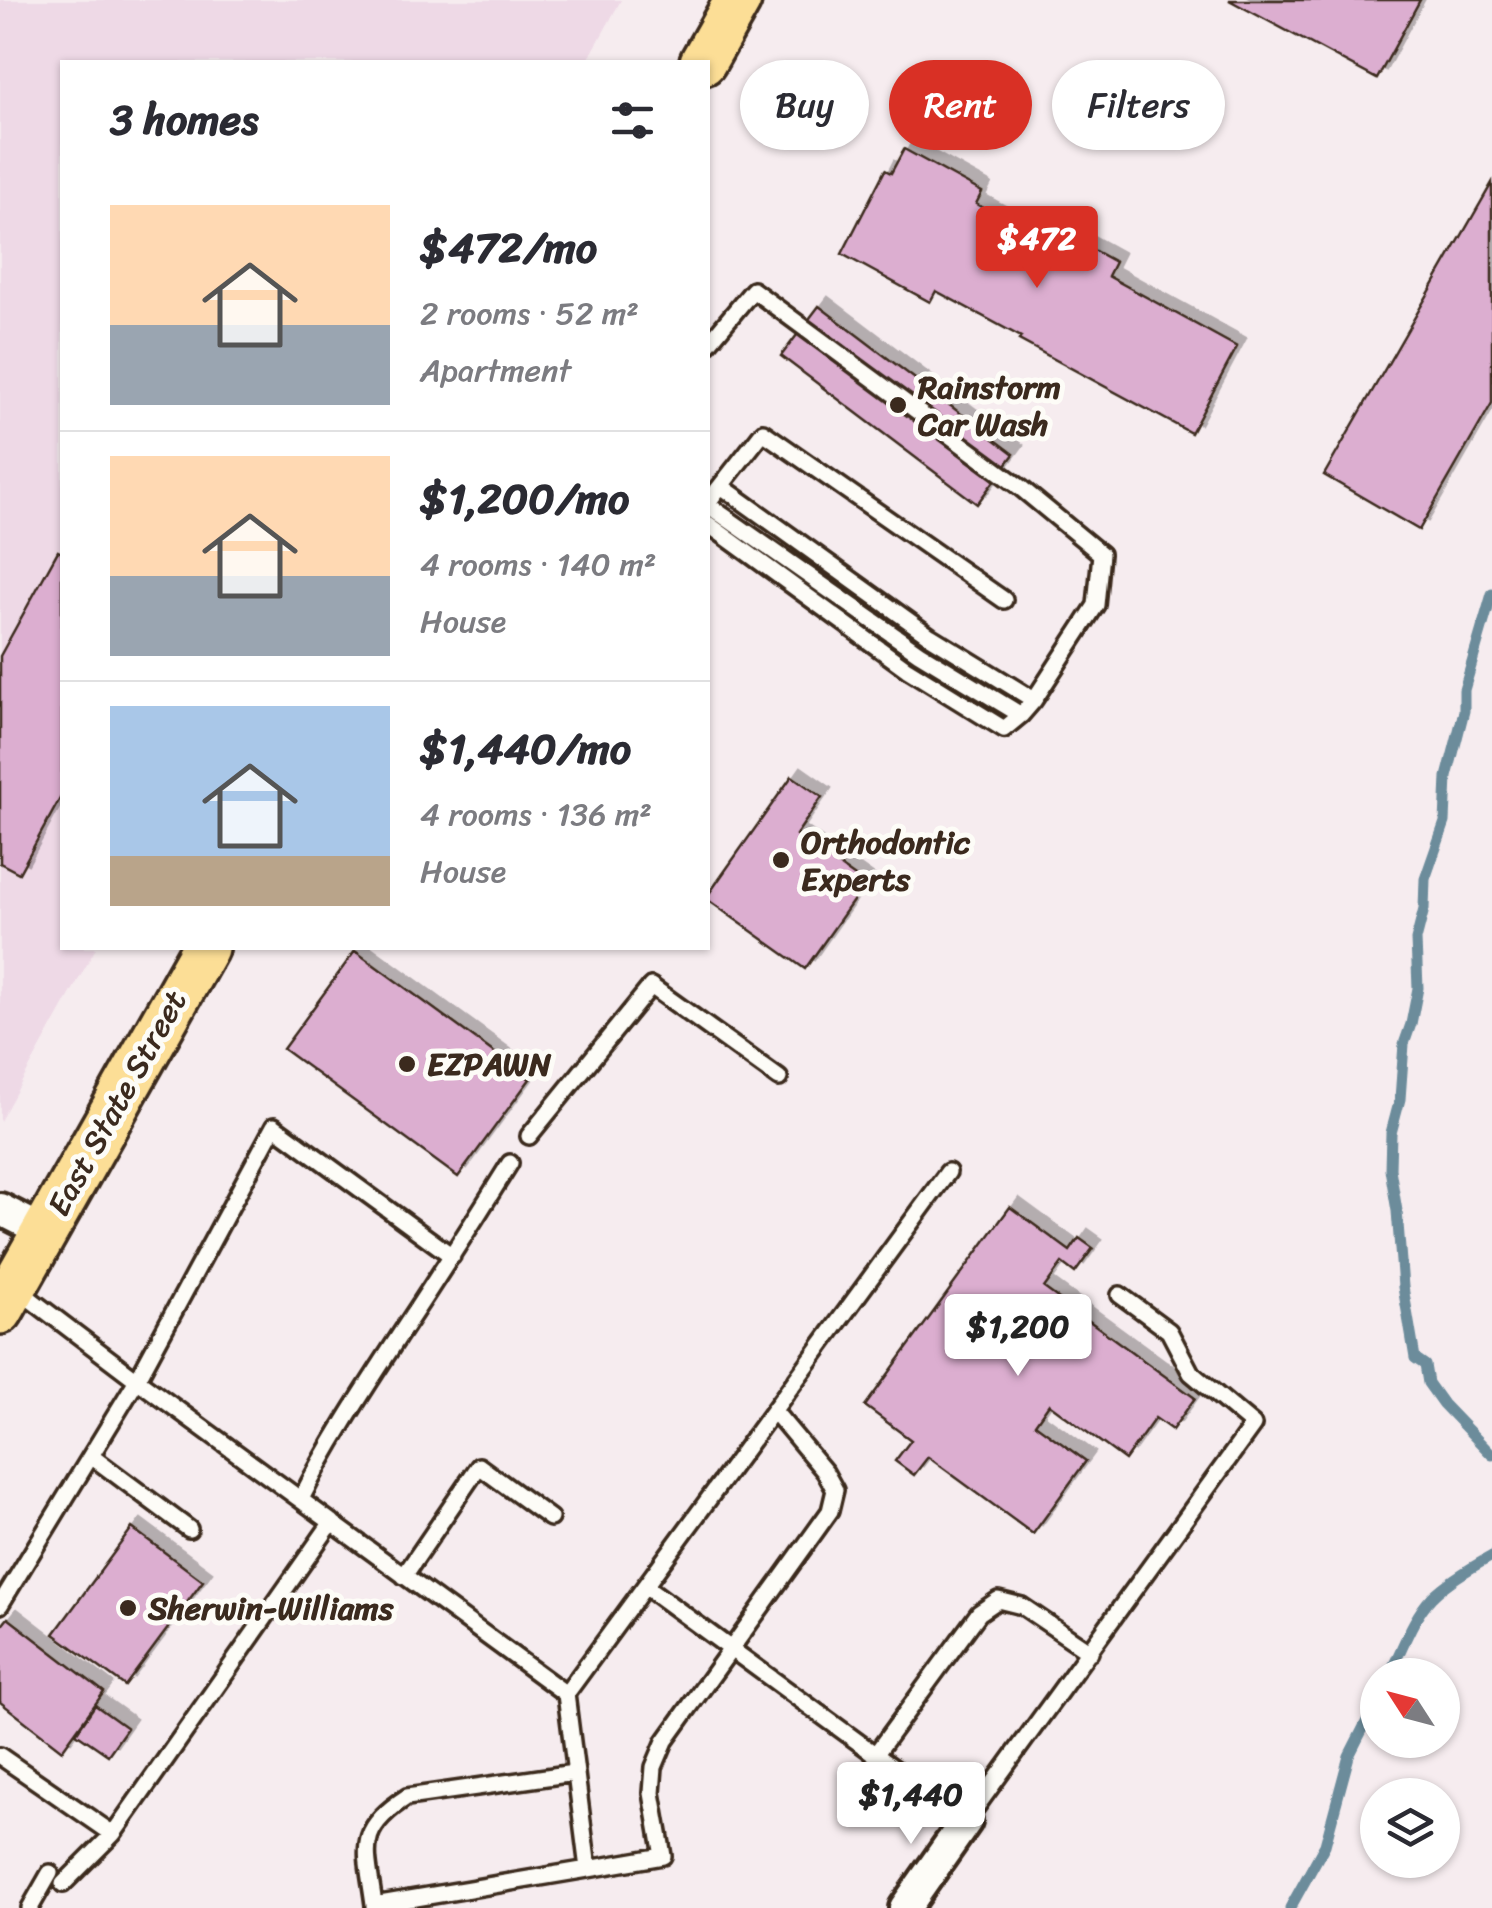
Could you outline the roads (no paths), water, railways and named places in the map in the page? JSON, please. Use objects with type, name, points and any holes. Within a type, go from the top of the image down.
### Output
[{"type":"main road","points":[[704,60],[738,0]]},
{"type":"main road","name":"East State Street","points":[[7,1299],[204,950]]},
{"type":"street","points":[[0,1209],[45,1232]]},
{"type":"street","points":[[905,1908],[966,1821]]},
{"type":"lane","points":[[710,342],[753,290],[1021,488],[1101,554],[1096,605],[1034,700],[1004,730],[906,669],[710,525]]},
{"type":"lane","points":[[710,501],[763,432],[1004,600]]},
{"type":"lane","points":[[721,486],[930,636],[1034,700]]},
{"type":"lane","points":[[710,505],[919,652],[1021,716]]},
{"type":"lane","points":[[529,1136],[651,986],[779,1078]]},
{"type":"lane","points":[[0,1605],[137,1380],[274,1126],[452,1256]]},
{"type":"lane","points":[[301,1499],[320,1459],[510,1164]]},
{"type":"lane","points":[[588,1869],[566,1694],[948,1172]]},
{"type":"lane","points":[[645,1586],[966,1821],[1254,1425],[1191,1373],[1168,1332],[1120,1295]]},
{"type":"lane","points":[[7,1299],[137,1380],[566,1694]]},
{"type":"lane","points":[[574,1773],[407,1797],[396,1804],[373,1827],[366,1846],[374,1906],[663,1856],[652,1793],[654,1767],[665,1741],[830,1511],[834,1490],[825,1472],[774,1410]]},
{"type":"lane","points":[[91,1456],[190,1530]]},
{"type":"lane","points":[[404,1576],[479,1466],[550,1518]]},
{"type":"lane","points":[[30,1908],[56,1879],[113,1834],[332,1522]]},
{"type":"lane","points":[[876,1754],[979,1613],[998,1600],[1022,1606],[1090,1652]]},
{"type":"lane","points":[[0,1756],[113,1834]]},
{"type":"waterway","points":[[1492,594],[1464,690],[1464,711],[1447,777],[1445,822],[1425,879],[1424,909],[1416,940],[1418,988],[1404,1044],[1400,1099],[1391,1133],[1390,1169],[1415,1358],[1425,1365],[1428,1383],[1443,1404],[1492,1455]]},
{"type":"waterway","points":[[1397,1658],[1413,1624],[1432,1597],[1492,1556]]},
{"type":"waterway","points":[[1290,1908],[1325,1845],[1349,1756],[1360,1734]]},
{"type":"place","name":"Rainstorm Car Wash","points":[[898,405]]},
{"type":"place","name":"Orthodontic Experts","points":[[781,860]]},
{"type":"place","name":"EZPAWN","points":[[407,1064]]},
{"type":"place","name":"Sherwin-Williams","points":[[128,1608]]}]
